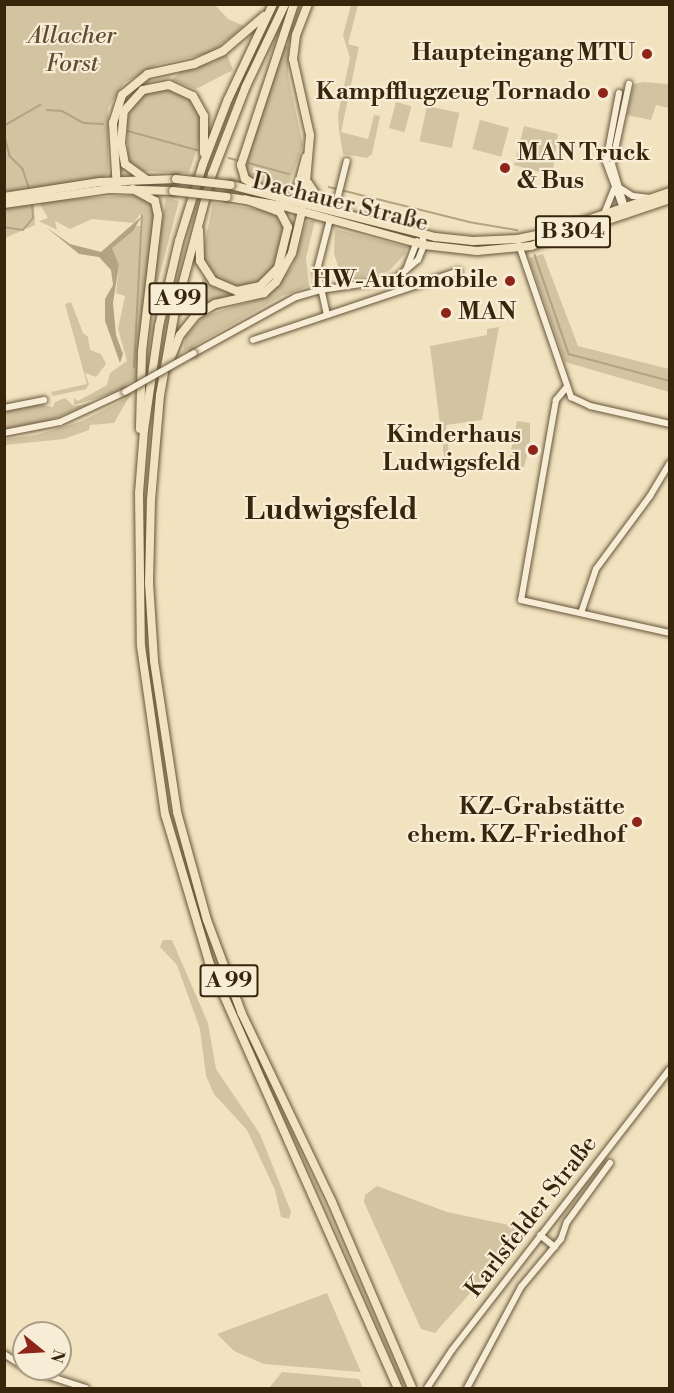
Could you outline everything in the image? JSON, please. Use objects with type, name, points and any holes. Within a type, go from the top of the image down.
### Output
[{"type":"highway","name":"A 99","points":[[285,4],[228,130],[199,216],[162,382],[151,490],[149,583],[159,708],[177,812],[207,920],[239,1005],[332,1202],[412,1389]]},
{"type":"highway","points":[[266,192],[245,179],[241,165],[294,4]]},
{"type":"highway","name":"A 99","points":[[271,8],[203,164],[179,241],[161,320],[141,462],[137,534],[141,646],[156,768],[183,882],[228,1011],[319,1204],[398,1389]]},
{"type":"highway","points":[[116,185],[113,123],[116,107],[127,89],[148,74],[194,64],[216,55],[271,8]]},
{"type":"highway","points":[[147,180],[125,164],[122,132],[128,104],[151,86],[177,86],[198,101],[204,116],[203,164]]},
{"type":"highway","points":[[134,189],[155,201],[158,215],[142,351],[141,462]]},
{"type":"highway","points":[[199,216],[198,254],[204,272],[224,288],[253,289],[267,282],[278,267],[288,226],[280,212],[245,199]]},
{"type":"highway","points":[[162,382],[180,334],[196,315],[215,304],[264,293],[279,279],[292,253],[300,210]]},
{"type":"main road","points":[[300,210],[305,201],[310,144],[293,60],[296,35],[308,4]]},
{"type":"main road","points":[[300,210],[294,198],[310,144]]},
{"type":"main road","name":"Dachauer Straße","points":[[4,204],[39,193],[147,180],[176,179],[231,185],[294,198],[422,234],[458,241],[518,239],[604,214],[669,199]]},
{"type":"main road","points":[[308,180],[312,193],[324,206]]},
{"type":"main road","name":"Dachauer Straße","points":[[116,185],[134,189],[245,199],[300,210],[420,244],[470,251],[520,248],[669,192]]},
{"type":"main road","name":"Dachauer Straße","points":[[4,197],[27,196]]},
{"type":"street","points":[[604,214],[617,188],[612,164],[625,100],[623,88],[606,156],[617,188],[624,210]]},
{"type":"street","points":[[338,196],[347,161]]},
{"type":"street","points":[[617,188],[633,196],[652,198]]},
{"type":"street","points":[[327,315],[320,290],[318,256],[329,223]]},
{"type":"street","points":[[4,433],[60,422],[125,392],[276,305],[320,290],[387,282],[404,273],[420,244],[422,234]]},
{"type":"street","points":[[518,239],[566,388],[578,402],[669,424]]},
{"type":"street","points":[[253,340],[459,271]]},
{"type":"street","points":[[566,388],[556,400],[523,577],[524,602],[669,633]]},
{"type":"street","points":[[4,408],[44,400]]},
{"type":"street","points":[[581,614],[596,568],[650,496],[669,463]]},
{"type":"street","name":"Karlsfelder Straße","points":[[428,1389],[540,1235],[669,1069]]},
{"type":"street","name":"Karlsfelder Straße","points":[[467,1389],[521,1287],[555,1247],[567,1222],[610,1163]]},
{"type":"street","points":[[540,1235],[555,1247]]},
{"type":"street","points":[[63,1381],[86,1389]]},
{"type":"green space","name":"Allacher Forst","points":[[5,5],[215,5],[228,19],[244,26],[211,53],[158,64],[124,83],[108,108],[108,173],[103,178],[5,192]]},
{"type":"green space","points":[[351,5],[358,5],[348,44],[359,47],[341,132],[368,139],[374,115],[380,116],[372,154],[367,158],[343,154],[339,130],[338,114],[350,58],[343,35]]},
{"type":"green space","points":[[282,45],[289,46],[288,75],[303,145],[287,189],[253,182],[245,168]]},
{"type":"green space","points":[[227,54],[233,70],[196,89],[172,80],[181,71],[213,62]]},
{"type":"green space","points":[[643,82],[669,84],[669,108],[656,105],[651,120],[627,115],[634,84]]},
{"type":"green space","points":[[168,88],[195,103],[201,118],[200,139],[189,173],[143,171],[128,163],[127,119],[137,100],[151,91]]},
{"type":"green space","points":[[396,102],[411,106],[404,132],[389,128]]},
{"type":"green space","points":[[427,106],[459,113],[452,148],[420,141]]},
{"type":"green space","points":[[480,120],[509,128],[501,157],[472,149]]},
{"type":"green space","points":[[524,126],[558,134],[553,169],[547,174],[514,165]]},
{"type":"green space","points":[[138,195],[148,199],[155,208],[136,378],[114,393],[74,405],[74,398],[78,401],[107,385],[110,373],[127,361],[118,329],[125,296],[116,293],[119,265],[112,248],[136,226],[141,226],[142,218],[140,214],[134,223],[92,219],[70,229],[55,221],[57,230],[39,221],[48,218],[38,201]]},
{"type":"green space","points":[[166,198],[179,201],[152,304],[149,303]]},
{"type":"green space","points":[[29,203],[34,206],[35,225],[5,238],[4,208]]},
{"type":"green space","points":[[213,203],[270,211],[281,220],[285,231],[276,263],[266,277],[250,288],[219,282],[202,257]]},
{"type":"green space","points":[[315,220],[306,258],[309,286],[282,296],[183,352],[186,336],[204,316],[258,299],[277,287],[293,265],[306,222]]},
{"type":"green space","points":[[335,229],[407,247],[405,254],[389,271],[347,281],[342,278],[334,254]]},
{"type":"green space","points":[[543,254],[578,346],[669,369],[669,392],[565,362],[529,258]]},
{"type":"green space","points":[[203,277],[216,288],[234,294],[196,309]]},
{"type":"green space","points":[[71,302],[83,333],[88,337],[90,350],[101,354],[106,364],[96,377],[85,373],[89,384],[86,389],[53,396],[51,392],[87,384],[65,304]]},
{"type":"green space","points":[[499,327],[482,420],[446,425],[451,473],[446,472],[430,346],[487,335],[487,329]]},
{"type":"green space","points":[[129,397],[114,423],[90,425],[89,430],[64,439],[5,445],[5,439],[36,435],[82,421]]},
{"type":"green space","points":[[65,398],[74,406],[92,403],[51,420],[5,429],[5,409],[36,404],[53,407],[55,402]]},
{"type":"green space","points":[[517,421],[530,423],[530,444],[524,467],[507,469]]},
{"type":"green space","points":[[163,940],[172,940],[208,1023],[216,1069],[260,1134],[291,1212],[289,1219],[281,1217],[275,1190],[247,1130],[214,1094],[206,1076],[200,1029],[177,965],[160,947]]},
{"type":"green space","points":[[377,1186],[447,1212],[518,1227],[510,1248],[435,1333],[421,1329],[364,1202],[365,1195]]},
{"type":"green space","points":[[327,1293],[361,1372],[264,1364],[234,1351],[217,1334]]},
{"type":"green space","points":[[282,1372],[359,1379],[363,1388],[269,1388]]},
{"type":"shaded area","points":[[142,216],[133,231],[112,248],[119,265],[113,303],[116,335],[123,354],[120,363],[105,321],[105,299],[113,285],[111,270],[99,257],[79,254],[46,227],[70,244],[101,252]]},
{"type":"waterway","points":[[4,126],[40,105]]},
{"type":"waterway","points":[[47,110],[62,111],[84,123],[103,124]]},
{"type":"waterway","points":[[128,131],[197,150]]},
{"type":"waterway","points":[[5,137],[10,156],[23,169],[30,191]]},
{"type":"waterway","points":[[229,158],[236,160]]},
{"type":"waterway","points":[[249,163],[289,174]]},
{"type":"waterway","points":[[329,187],[337,189]]},
{"type":"waterway","points":[[341,190],[469,222],[517,230]]},
{"type":"waterway","points":[[4,227],[23,230],[33,218],[32,205]]},
{"type":"waterway","points":[[134,367],[142,216]]},
{"type":"waterway","points":[[535,255],[569,354],[670,381]]},
{"type":"tunnel","points":[[332,213],[338,196]]},
{"type":"place","name":"Haupteingang MTU","points":[[647,54]]},
{"type":"place","name":"Kampfflugzeug Tornado","points":[[603,93]]},
{"type":"place","name":"MAN Truck & Bus","points":[[505,168]]},
{"type":"place","name":"HW-Automobile","points":[[510,281]]},
{"type":"place","name":"MAN","points":[[446,313]]},
{"type":"place","name":"Kinderhaus Ludwigsfeld","points":[[533,450]]},
{"type":"place","name":"KZ-Grabstätte ehem. KZ-Friedhof","points":[[637,822]]},
{"type":"district","name":"Ludwigsfeld","points":[[331,510]]}]
